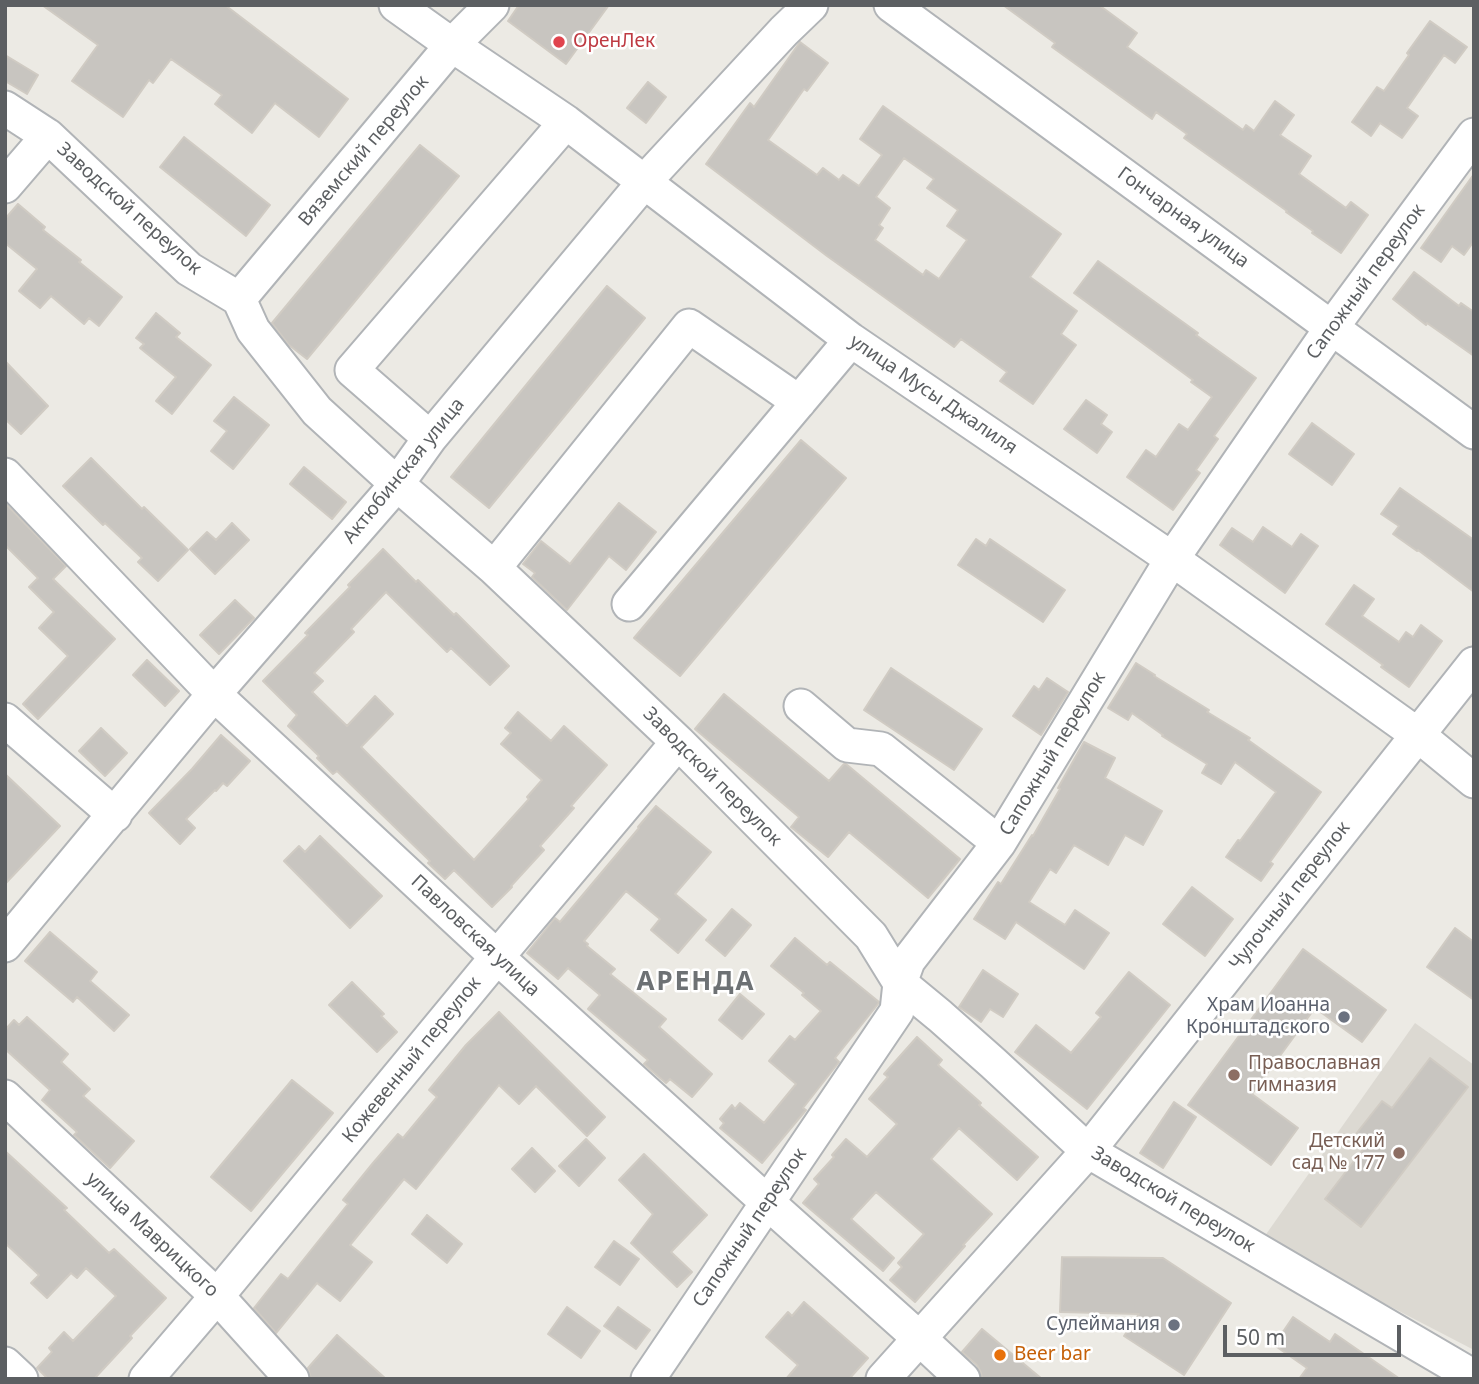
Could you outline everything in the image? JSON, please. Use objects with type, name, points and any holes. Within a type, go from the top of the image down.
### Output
[{"type":"street","name":"улица Мусы Джалиля","points":[[396,5],[566,122],[851,340],[1172,559],[1418,735],[1474,780]]},
{"type":"street","name":"Вяземский переулок","points":[[239,299],[452,45],[492,5]]},
{"type":"street","name":"Актюбинская улица","points":[[5,945],[214,694],[397,484],[430,438],[645,181],[784,30],[811,5]]},
{"type":"street","name":"Гончарная улица","points":[[891,5],[1474,432]]},
{"type":"street","name":"Заводской переулок","points":[[5,108],[48,136],[189,269],[239,299],[253,330],[317,411],[494,568],[678,741],[871,936],[940,1016],[1088,1151],[1474,1377]]},
{"type":"street","points":[[317,411],[566,122]]},
{"type":"street","name":"Сапожный переулок","points":[[648,1379],[897,1011],[904,972],[999,843],[1172,559],[1332,327],[1474,135]]},
{"type":"street","points":[[5,186],[48,136]]},
{"type":"street","points":[[494,568],[689,326],[799,402]]},
{"type":"street","points":[[629,604],[851,340]]},
{"type":"street","points":[[352,370],[430,438]]},
{"type":"street","name":"Павловская улица","points":[[5,475],[214,694],[497,957],[963,1379]]},
{"type":"street","name":"Чулочный переулок","points":[[883,1379],[1088,1151],[1474,664]]},
{"type":"street","points":[[801,706],[847,745],[881,749],[999,843]]},
{"type":"street","points":[[5,720],[115,815]]},
{"type":"street","name":"Кожевенный переулок","points":[[146,1379],[678,741]]},
{"type":"street","name":"улица Маврицкого","points":[[5,1097],[217,1296],[292,1379]]},
{"type":"street","points":[[5,1364],[21,1379]]},
{"type":"shaded area","name":"Детский сад № 177","points":[[1415,1023],[1474,1065],[1474,1350],[1262,1240]]},
{"type":"building","points":[[42,5],[225,5],[348,99],[319,137],[275,103],[252,133],[215,104],[222,95],[171,59],[153,83],[149,80],[123,117],[72,81],[98,45]]},
{"type":"building","name":"ОренЛек","points":[[519,5],[609,5],[566,64],[508,21]]},
{"type":"building","points":[[1003,5],[1099,5],[1137,33],[1127,47],[1243,130],[1246,125],[1254,131],[1275,101],[1294,115],[1280,135],[1311,156],[1299,174],[1346,208],[1351,202],[1368,215],[1341,253],[1184,138],[1187,134],[1156,112],[1152,119],[1052,47],[1055,43]]},
{"type":"building","points":[[1430,21],[1467,47],[1455,63],[1444,55],[1407,108],[1418,116],[1402,138],[1380,123],[1371,136],[1352,122],[1377,87],[1384,91]]},
{"type":"building","points":[[800,42],[828,63],[807,91],[804,89],[768,140],[817,175],[823,168],[839,180],[843,175],[859,186],[882,155],[860,139],[883,106],[1061,234],[1030,277],[1077,311],[1061,334],[1076,345],[1033,404],[1000,381],[1007,372],[961,339],[954,347],[827,256],[706,164],[750,103],[754,107]],"holes":[[[904,158],[934,179],[927,188],[958,210],[947,226],[967,240],[939,279],[926,270],[923,275],[875,240],[883,228],[879,225],[890,208],[876,197]]]},
{"type":"building","points":[[5,55],[38,75],[27,94],[5,81]]},
{"type":"building","points":[[648,82],[666,97],[646,123],[627,108]]},
{"type":"building","points":[[184,137],[270,205],[246,236],[160,167]]},
{"type":"building","points":[[420,145],[459,176],[307,359],[289,345],[272,323]]},
{"type":"building","points":[[1474,174],[1474,241],[1464,255],[1452,246],[1441,262],[1421,248]]},
{"type":"building","points":[[18,204],[45,227],[43,230],[122,297],[99,326],[89,318],[84,324],[51,296],[40,308],[19,291],[37,269],[5,243],[5,219]]},
{"type":"building","points":[[1098,261],[1256,378],[1214,436],[1218,439],[1196,470],[1200,473],[1173,510],[1127,477],[1146,450],[1156,457],[1179,424],[1188,430],[1212,397],[1191,382],[1193,380],[1074,293]]},
{"type":"building","points":[[1414,272],[1459,306],[1461,303],[1474,312],[1474,356],[1427,323],[1426,325],[1393,299]]},
{"type":"building","points":[[607,286],[645,318],[489,508],[451,477]]},
{"type":"building","points":[[156,313],[180,333],[176,337],[211,365],[172,414],[156,401],[176,377],[140,348],[144,344],[136,338]]},
{"type":"building","points":[[5,361],[48,406],[21,434],[5,419]]},
{"type":"building","points":[[234,397],[269,425],[233,469],[211,451],[227,431],[214,421]]},
{"type":"building","points":[[1086,400],[1107,415],[1101,424],[1112,432],[1097,453],[1064,429]]},
{"type":"building","points":[[1312,423],[1354,454],[1332,485],[1289,454]]},
{"type":"building","points":[[801,440],[846,478],[680,676],[634,638]]},
{"type":"building","points":[[91,458],[188,550],[158,581],[138,562],[142,558],[63,486]]},
{"type":"building","points":[[304,467],[346,502],[332,519],[290,484]]},
{"type":"building","points":[[1400,488],[1474,540],[1474,592],[1393,534],[1399,526],[1381,514]]},
{"type":"building","points":[[5,503],[66,566],[53,579],[115,639],[38,719],[23,704],[68,656],[39,628],[54,612],[29,587],[38,578],[5,545]]},
{"type":"building","points":[[619,503],[656,532],[626,570],[609,556],[567,610],[532,577],[535,573],[523,564],[541,541],[570,564]]},
{"type":"building","points":[[232,523],[249,540],[215,574],[190,549],[207,532],[216,540]]},
{"type":"building","points":[[1263,527],[1292,547],[1301,534],[1318,546],[1285,593],[1220,545],[1232,528],[1253,542]]},
{"type":"building","points":[[976,539],[986,546],[990,539],[1065,590],[1043,622],[958,565]]},
{"type":"building","points":[[383,549],[416,582],[418,580],[454,615],[456,613],[509,666],[490,685],[451,648],[447,652],[386,592],[351,629],[354,632],[314,673],[323,681],[312,692],[347,726],[375,696],[393,714],[361,747],[474,860],[529,799],[527,797],[542,780],[501,744],[511,733],[505,728],[518,712],[551,741],[564,726],[607,765],[540,846],[544,850],[492,907],[454,870],[445,879],[428,863],[430,861],[337,771],[333,774],[288,726],[297,715],[263,681],[308,635],[305,633]]},
{"type":"building","points":[[1354,585],[1374,599],[1362,616],[1399,642],[1406,632],[1413,637],[1421,625],[1442,641],[1409,687],[1326,624]]},
{"type":"building","points":[[235,600],[254,618],[219,654],[200,635]]},
{"type":"building","points":[[147,660],[179,691],[165,706],[133,675]]},
{"type":"building","points":[[1136,663],[1250,738],[1248,740],[1321,792],[1270,862],[1273,864],[1261,881],[1226,857],[1276,792],[1235,762],[1221,784],[1202,773],[1207,764],[1162,736],[1132,713],[1128,720],[1108,708]]},
{"type":"building","points":[[891,668],[982,729],[954,770],[864,710]]},
{"type":"building","points":[[1047,678],[1068,692],[1041,735],[1013,716],[1034,686],[1039,690]]},
{"type":"building","points":[[724,694],[829,781],[846,764],[960,859],[928,898],[849,832],[828,857],[791,827],[799,817],[695,729]]},
{"type":"building","points":[[101,728],[127,753],[105,776],[79,751]]},
{"type":"building","points":[[221,735],[250,761],[227,786],[223,783],[186,819],[195,828],[180,844],[149,813]]},
{"type":"building","points":[[1084,742],[1115,758],[1105,778],[1162,811],[1143,845],[1125,835],[1108,865],[1074,845],[1056,873],[1050,869],[1029,902],[1065,925],[1075,910],[1109,933],[1084,969],[1016,922],[1005,939],[974,919],[1033,836]]},
{"type":"building","points":[[5,774],[60,826],[5,884]]},
{"type":"building","points":[[656,806],[711,852],[675,894],[706,920],[678,953],[651,930],[660,919],[626,891],[584,941],[615,969],[610,974],[666,1019],[659,1027],[712,1074],[692,1097],[670,1079],[666,1083],[644,1064],[648,1060],[588,1009],[600,995],[568,968],[558,979],[527,953],[555,918],[560,922]]},
{"type":"building","points":[[320,836],[382,896],[350,928],[284,861],[299,846],[305,852]]},
{"type":"building","points":[[1192,887],[1233,919],[1205,956],[1163,924]]},
{"type":"building","points":[[732,909],[751,925],[725,956],[706,940]]},
{"type":"building","points":[[1455,928],[1474,942],[1474,1000],[1427,967]]},
{"type":"building","points":[[50,932],[97,972],[90,981],[129,1015],[114,1031],[77,997],[73,1002],[25,961]]},
{"type":"building","points":[[795,938],[827,965],[830,962],[879,1002],[835,1058],[839,1062],[803,1108],[806,1110],[762,1163],[720,1128],[724,1123],[720,1119],[732,1105],[735,1109],[740,1103],[764,1123],[796,1084],[769,1061],[790,1036],[795,1040],[821,1011],[771,966]]},
{"type":"building","points":[[1303,949],[1386,1010],[1362,1042],[1315,1008],[1252,1094],[1298,1128],[1271,1165],[1188,1105]]},
{"type":"building","points":[[983,970],[1018,994],[1003,1017],[990,1009],[981,1022],[959,1007]]},
{"type":"building","points":[[1129,972],[1170,1005],[1087,1109],[1015,1052],[1036,1025],[1071,1053],[1101,1017],[1096,1013]]},
{"type":"building","points":[[352,982],[384,1014],[381,1016],[397,1032],[377,1052],[329,1005]]},
{"type":"building","points":[[740,994],[764,1014],[742,1039],[719,1020]]},
{"type":"building","points":[[499,1012],[605,1117],[587,1136],[536,1086],[519,1104],[499,1085],[416,1189],[404,1179],[350,1245],[372,1262],[340,1301],[317,1283],[276,1333],[254,1308],[281,1274],[288,1279],[348,1204],[343,1200],[373,1163],[398,1134],[403,1138],[437,1097],[429,1090],[466,1045]]},
{"type":"building","points":[[27,1017],[68,1054],[61,1062],[90,1089],[83,1096],[134,1141],[110,1168],[74,1135],[77,1132],[42,1100],[50,1090],[5,1049],[5,1030],[14,1020],[19,1025]]},
{"type":"building","points":[[917,1037],[942,1060],[938,1065],[1038,1157],[1017,1180],[959,1128],[931,1159],[992,1214],[915,1302],[890,1280],[902,1267],[898,1263],[924,1234],[876,1192],[851,1219],[894,1258],[883,1271],[803,1203],[819,1184],[814,1179],[846,1139],[867,1157],[897,1124],[869,1099],[888,1077],[884,1074]]},
{"type":"building","points":[[1430,1058],[1468,1087],[1361,1227],[1325,1199],[1364,1148],[1352,1139],[1382,1101],[1392,1108]]},
{"type":"building","points":[[292,1080],[333,1113],[251,1211],[211,1177]]},
{"type":"building","points":[[1174,1102],[1196,1117],[1163,1168],[1140,1153]]},
{"type":"building","points":[[586,1139],[605,1158],[579,1186],[559,1166]]},
{"type":"building","points":[[532,1148],[555,1171],[535,1192],[512,1169]]},
{"type":"building","points":[[5,1151],[67,1208],[64,1210],[109,1253],[114,1249],[166,1298],[94,1379],[48,1379],[37,1368],[52,1352],[49,1348],[64,1332],[73,1341],[116,1296],[86,1268],[77,1278],[71,1273],[47,1298],[31,1283],[39,1275],[5,1243]]},
{"type":"building","points":[[644,1154],[707,1215],[671,1252],[692,1272],[677,1287],[631,1243],[653,1214],[619,1180]]},
{"type":"building","points":[[427,1215],[462,1244],[447,1263],[412,1234]]},
{"type":"building","points":[[614,1241],[639,1259],[620,1285],[595,1267]]},
{"type":"building","name":"Сулеймания","points":[[1062,1257],[1163,1258],[1231,1303],[1184,1375],[1124,1336],[1139,1314],[1060,1312]]},
{"type":"building","points":[[804,1302],[868,1358],[849,1379],[786,1379],[798,1365],[766,1337],[788,1312],[792,1316]]},
{"type":"building","points":[[567,1307],[600,1331],[581,1358],[548,1334]]},
{"type":"building","points":[[618,1307],[650,1330],[636,1349],[604,1326]]},
{"type":"building","points":[[1293,1317],[1330,1342],[1335,1334],[1400,1379],[1299,1379],[1307,1368],[1274,1345]]},
{"type":"building","points":[[982,1329],[1042,1379],[982,1379],[977,1365],[962,1352]]},
{"type":"building","points":[[337,1335],[386,1379],[311,1379],[308,1368]]},
{"type":"place","name":"ОренЛек","points":[[559,42]]},
{"type":"place","name":"Храм Иоанна Кронштадского","points":[[1344,1017]]},
{"type":"place","name":"Православная гимназия","points":[[1234,1075]]},
{"type":"place","name":"Детский сад № 177","points":[[1399,1153]]},
{"type":"place","name":"Сулеймания","points":[[1174,1325]]},
{"type":"place","name":"Beer bar","points":[[1000,1355]]},
{"type":"district","name":"АРЕНДА","points":[[696,983]]}]
